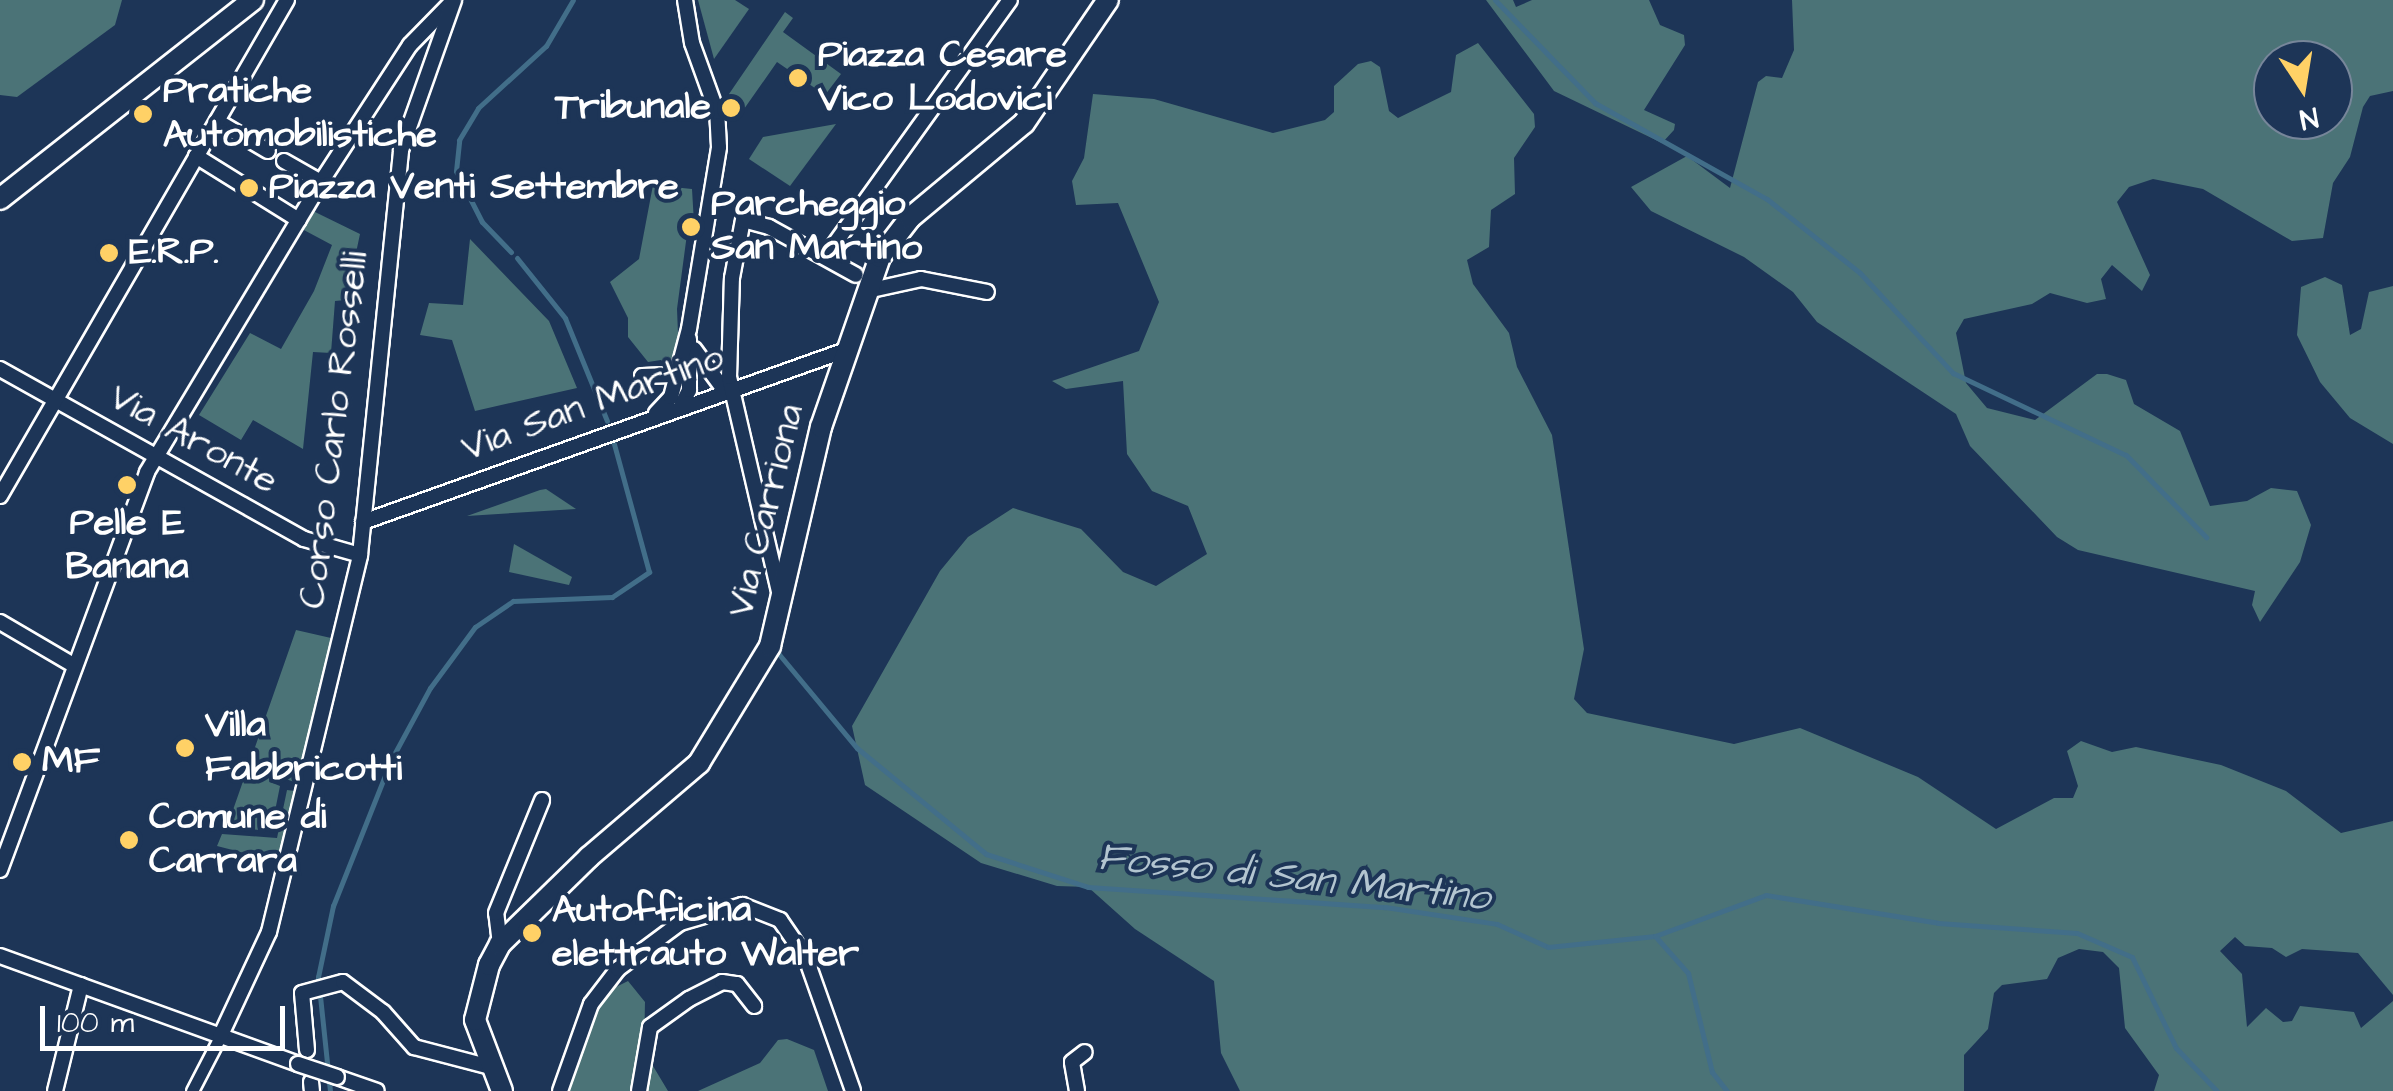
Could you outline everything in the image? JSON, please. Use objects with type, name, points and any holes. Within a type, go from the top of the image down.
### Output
[{"type":"main road","points":[[0,199],[252,0]]},
{"type":"main road","name":"Via Carriona","points":[[502,1091],[475,1020],[500,944],[699,762],[770,646],[806,483],[862,283],[910,218],[1024,123],[1108,0]]},
{"type":"street","points":[[0,496],[288,0]]},
{"type":"street","points":[[0,870],[76,666],[110,560],[156,458],[321,182],[410,45],[454,0]]},
{"type":"street","name":"Corso Carlo Rosselli","points":[[192,1091],[269,932],[360,556],[401,150],[454,0]]},
{"type":"street","points":[[649,417],[671,398],[689,329],[715,172],[717,112],[692,44],[685,0]]},
{"type":"street","points":[[826,256],[1010,0]]},
{"type":"street","points":[[216,121],[268,150]]},
{"type":"street","points":[[196,156],[299,220]]},
{"type":"street","points":[[284,160],[321,182]]},
{"type":"street","points":[[782,602],[728,390],[732,278],[743,220],[826,256],[862,283],[921,278],[988,292]]},
{"type":"street","points":[[689,329],[695,352],[728,390]]},
{"type":"street","points":[[681,406],[690,379],[689,329]]},
{"type":"street","name":"Via San Martino","points":[[363,522],[846,350]]},
{"type":"street","points":[[695,352],[728,363]]},
{"type":"street","name":"Via Aronte","points":[[0,369],[304,539],[360,556]]},
{"type":"street","points":[[642,376],[674,375]]},
{"type":"street","points":[[0,622],[76,666]]},
{"type":"street","name":"Via Carriona","points":[[500,944],[496,913],[542,800]]},
{"type":"street","points":[[560,1091],[591,1004],[618,969],[680,923],[742,905],[780,920],[806,958],[853,1091]]},
{"type":"street","points":[[0,956],[377,1091]]},
{"type":"street","points":[[307,1050],[301,997],[330,990],[343,982],[383,1012],[414,1047],[491,1067]]},
{"type":"street","points":[[639,1091],[650,1027],[688,999],[722,982],[737,984],[754,1006]]},
{"type":"street","points":[[55,1091],[81,985]]},
{"type":"street","points":[[1077,1091],[1072,1062],[1085,1052]]},
{"type":"green space","points":[[0,0],[122,0],[115,25],[17,97],[0,95]]},
{"type":"green space","points":[[698,0],[735,0],[749,9],[714,59]]},
{"type":"green space","points":[[1486,0],[1513,0],[1516,7],[1532,0],[1649,0],[1660,25],[1684,35],[1685,45],[1644,110],[1675,124],[1674,130],[1662,143],[1554,91]]},
{"type":"green space","points":[[1792,0],[2393,0],[2393,91],[2370,96],[2363,107],[2350,157],[2333,183],[2323,238],[2292,241],[2203,189],[2153,179],[2129,187],[2117,202],[2150,275],[2142,291],[2112,265],[2101,279],[2106,299],[2087,303],[2050,293],[2032,304],[1964,319],[1956,333],[1966,383],[1987,408],[2035,420],[2097,374],[2107,374],[2126,380],[2134,404],[2180,431],[2210,506],[2247,501],[2271,488],[2297,491],[2311,525],[2300,562],[2260,622],[2252,605],[2255,591],[2078,550],[2057,537],[1970,446],[1956,414],[1817,322],[1793,292],[1744,257],[1651,211],[1631,187],[1687,156],[1730,188],[1758,82],[1766,76],[1782,78],[1794,50]]},
{"type":"green space","points":[[785,12],[793,18],[783,32],[841,74],[825,95],[777,62],[737,119],[729,94]]},
{"type":"green space","points":[[1478,43],[1534,114],[1535,127],[1514,158],[1515,194],[1491,210],[1489,247],[1467,260],[1473,284],[1509,333],[1517,367],[1552,435],[1584,649],[1574,699],[1587,713],[1734,744],[1800,728],[1918,777],[1996,829],[2054,798],[2073,798],[2078,786],[2067,751],[2081,741],[2112,752],[2136,747],[2221,765],[2286,791],[2341,833],[2393,821],[2393,995],[2358,953],[2302,949],[2286,957],[2272,948],[2245,946],[2235,937],[2220,951],[2242,974],[2247,1027],[2266,1008],[2283,1022],[2292,1021],[2300,1006],[2354,1012],[2361,1028],[2393,1001],[2393,1091],[2154,1091],[2159,1075],[2125,1028],[2119,968],[2103,952],[2079,949],[2058,958],[2047,979],[2002,985],[1994,993],[1988,1029],[1964,1055],[1964,1091],[1240,1091],[1221,1053],[1214,981],[1135,929],[1088,887],[1057,886],[981,863],[865,785],[852,726],[940,571],[968,537],[1013,508],[1081,529],[1123,572],[1156,586],[1207,554],[1188,506],[1152,491],[1127,454],[1123,381],[1066,389],[1052,381],[1139,351],[1159,302],[1118,203],[1076,205],[1072,181],[1084,158],[1093,94],[1154,99],[1273,133],[1325,120],[1334,112],[1334,86],[1358,64],[1371,61],[1380,67],[1389,111],[1398,118],[1451,92],[1456,55]]},
{"type":"green space","points":[[836,124],[790,186],[749,159],[763,137]]},
{"type":"green space","points":[[653,185],[692,189],[694,223],[687,234],[677,309],[679,358],[668,368],[661,360],[648,362],[628,337],[628,318],[610,282],[639,259]]},
{"type":"green space","points":[[313,211],[360,234],[346,300],[335,301],[331,353],[313,352],[303,449],[253,420],[241,440],[199,415],[250,333],[281,349],[314,291],[332,245],[302,229]]},
{"type":"green space","points":[[470,239],[549,321],[577,388],[475,411],[452,340],[420,335],[429,303],[463,305]]},
{"type":"green space","points":[[2325,277],[2342,285],[2350,335],[2361,329],[2369,292],[2393,286],[2393,444],[2350,418],[2320,382],[2297,335],[2301,287]]},
{"type":"green space","points":[[546,489],[576,509],[467,516],[540,490]]},
{"type":"green space","points":[[514,544],[572,577],[569,585],[509,572]]},
{"type":"green space","points":[[296,630],[331,638],[297,783],[272,774],[270,782],[280,786],[271,831],[227,827]]},
{"type":"green space","points":[[287,790],[295,791],[279,862],[217,846],[222,834],[277,838]]},
{"type":"green space","points":[[628,981],[645,1002],[644,1051],[668,1091],[567,1091],[592,1016],[610,990]]},
{"type":"green space","points":[[787,1039],[814,1050],[828,1091],[698,1091],[760,1063],[778,1040]]},
{"type":"waterway","points":[[511,252],[482,222],[456,171],[459,140],[478,108],[546,46],[573,0]]},
{"type":"waterway","points":[[1495,0],[1595,103],[1767,199],[1860,273],[1953,373],[2126,455],[2206,537]]},
{"type":"waterway","points":[[517,258],[565,318],[607,421]]},
{"type":"waterway","points":[[330,1091],[318,977],[333,906],[391,760],[430,688],[475,627],[513,601],[612,597],[649,572],[614,444]]},
{"type":"waterway","name":"Fosso di San Martino","points":[[778,653],[857,748],[986,854],[1088,887],[1385,907],[1497,924],[1548,947],[1655,936],[1766,895],[1938,923],[2077,933],[2132,957],[2176,1048],[2217,1091]]},
{"type":"waterway","points":[[1655,936],[1688,973],[1712,1072],[1727,1091]]},
{"type":"place","name":"Piazza Cesare Vico Lodovici","points":[[798,78]]},
{"type":"place","name":"Tribunale","points":[[731,108]]},
{"type":"place","name":"Pratiche Automobilistiche","points":[[143,114]]},
{"type":"place","name":"Piazza Venti Settembre","points":[[249,188]]},
{"type":"place","name":"Parcheggio San Martino","points":[[691,227]]},
{"type":"place","name":"E.R.P.","points":[[109,253]]},
{"type":"place","name":"Pelle E Banana","points":[[127,485]]},
{"type":"place","name":"Villa Fabbricotti","points":[[185,748]]},
{"type":"place","name":"MF","points":[[22,762]]},
{"type":"place","name":"Comune di Carrara","points":[[129,840]]},
{"type":"place","name":"Autofficina elettrauto Walter","points":[[532,933]]}]
